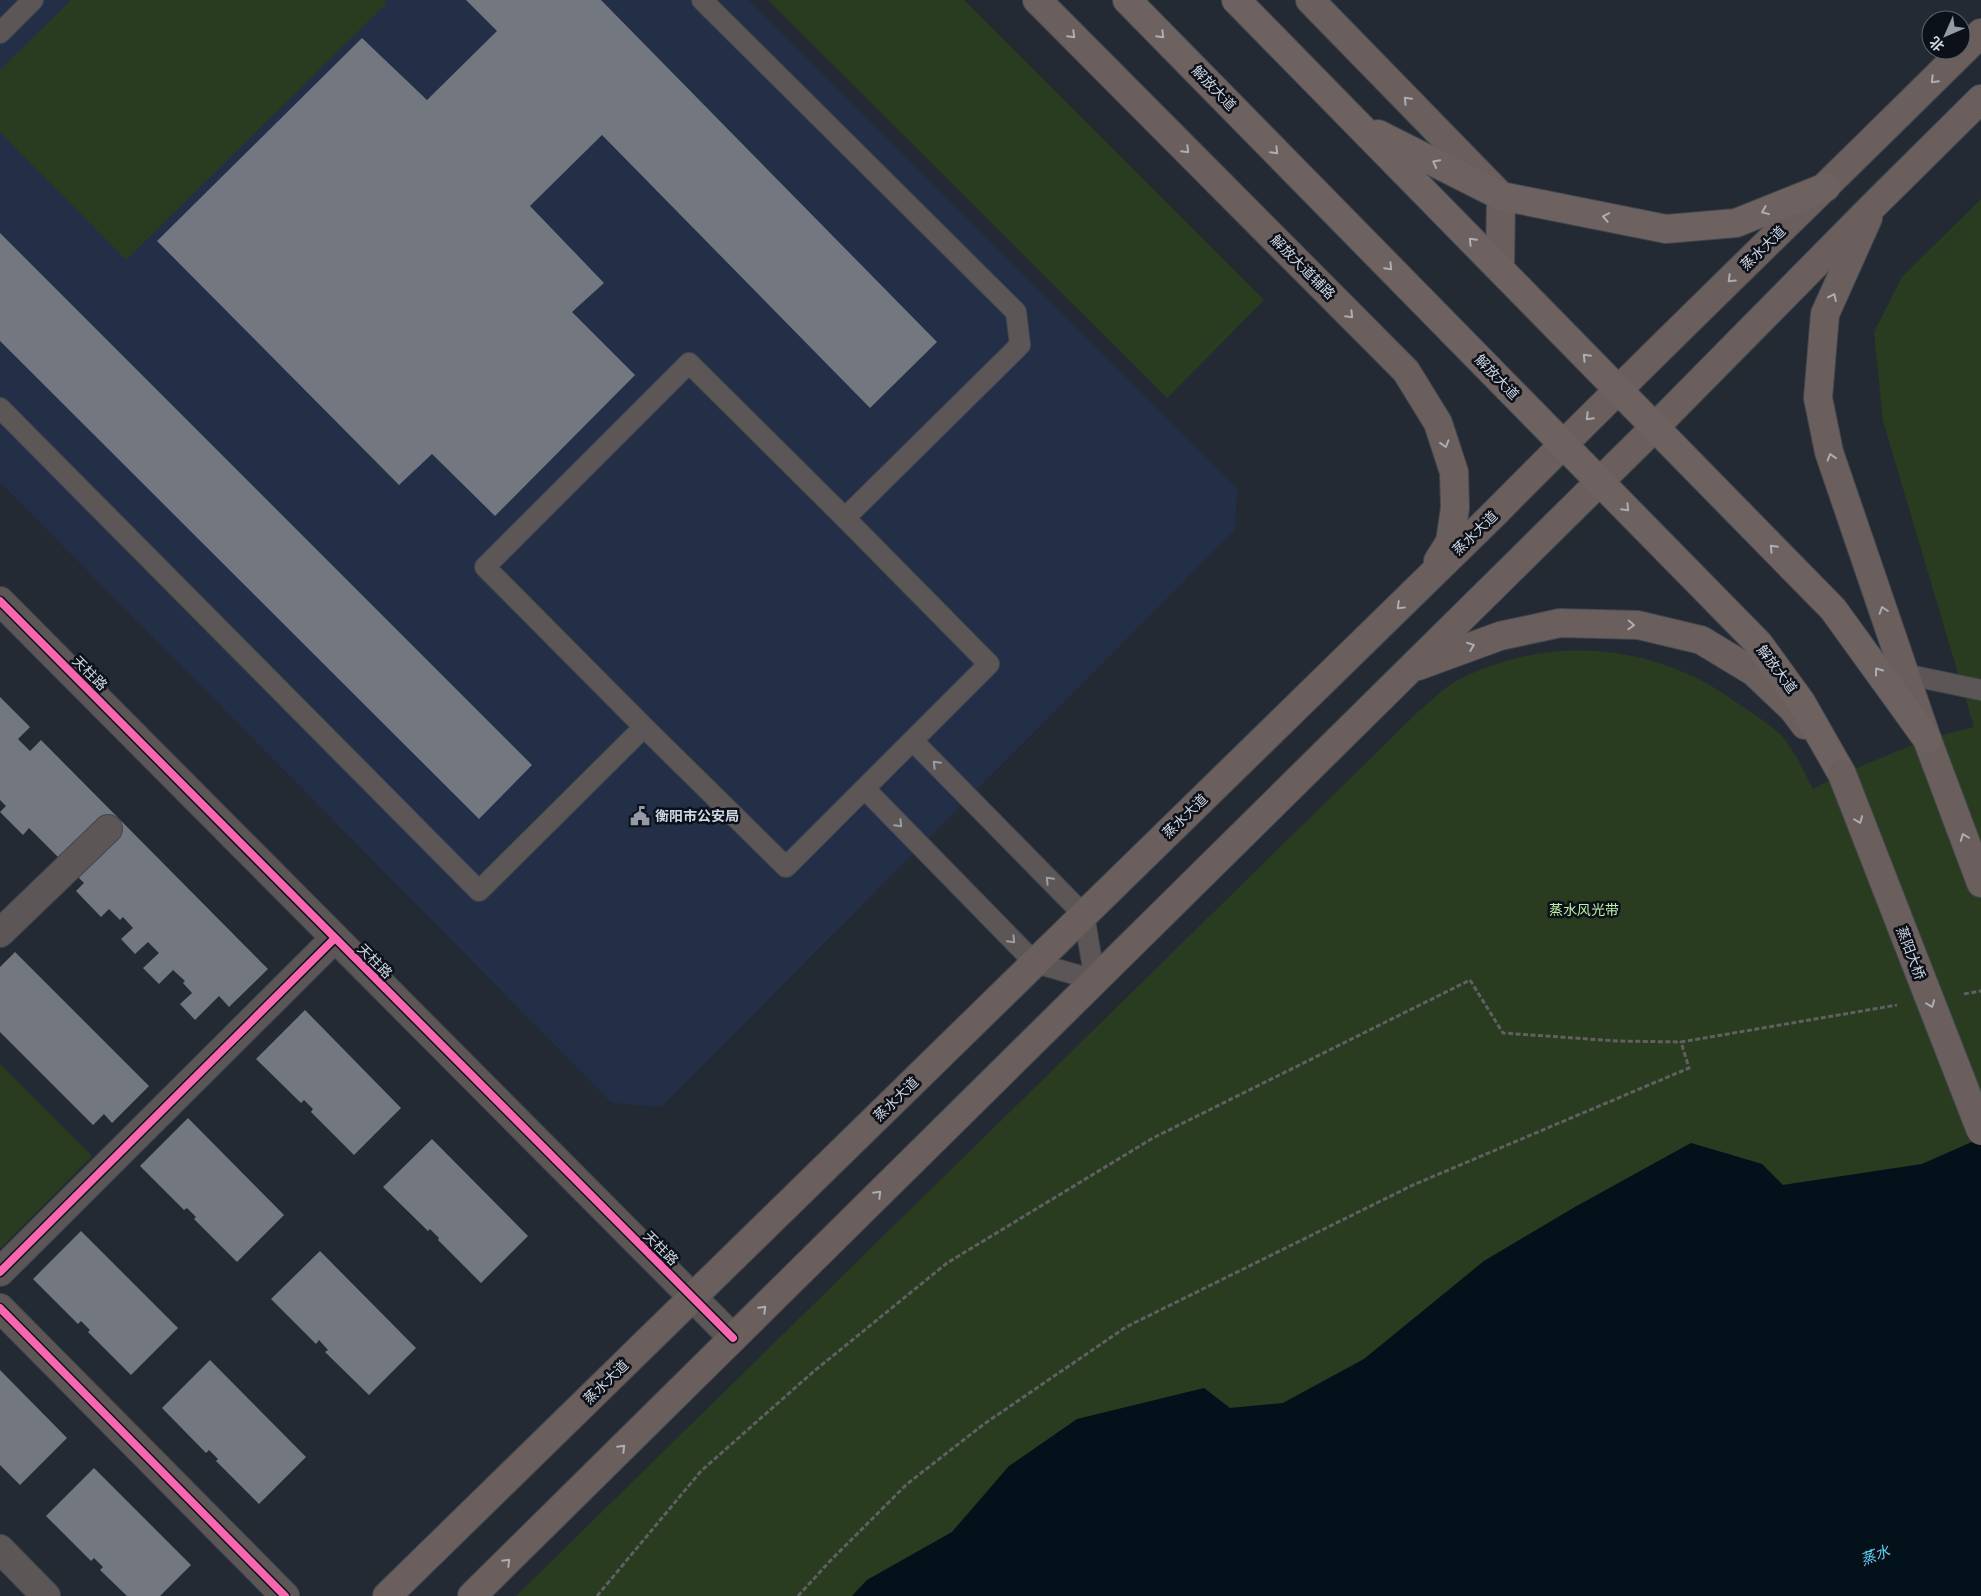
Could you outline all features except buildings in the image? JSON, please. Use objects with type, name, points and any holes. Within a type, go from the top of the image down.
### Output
[{"type":"highway","name":"解放大道","points":[[1127,0],[1759,644],[1801,702],[1842,774]]},
{"type":"highway","points":[[1236,0],[1833,610],[1927,739]]},
{"type":"highway","points":[[1358,124],[1501,196],[1666,229],[1736,223],[1826,186]]},
{"type":"main road","name":"解放大道辅路","points":[[1037,0],[1406,371],[1438,423],[1454,472],[1455,508],[1450,542],[1424,582]]},
{"type":"main road","points":[[1310,0],[1501,196],[1500,268]]},
{"type":"main road","name":"蒸水大道","points":[[387,1596],[1424,582],[1981,33]]},
{"type":"main road","points":[[472,1596],[1600,482],[1981,99]]},
{"type":"main road","points":[[1873,206],[1826,314],[1818,398],[1829,452],[1904,674],[1981,883]]},
{"type":"main road","name":"蒸阳大桥","points":[[1410,670],[1500,636],[1560,623],[1638,625],[1701,640],[1754,672],[1793,709],[1842,774],[1981,1131]]},
{"type":"street","name":"天柱路","points":[[0,601],[733,1338]]},
{"type":"street","points":[[0,933],[108,829]]},
{"type":"street","points":[[0,1272],[335,938]]},
{"type":"street","points":[[0,1308],[285,1596]]},
{"type":"street","points":[[0,1550],[46,1596]]},
{"type":"lane","points":[[0,33],[33,0]]},
{"type":"lane","points":[[702,0],[1016,312],[1020,345],[845,518]]},
{"type":"lane","points":[[689,363],[988,664],[786,867],[644,727],[485,567],[689,363]]},
{"type":"lane","points":[[0,408],[479,890],[644,727]]},
{"type":"lane","points":[[1904,674],[1981,690]]},
{"type":"lane","points":[[865,789],[1035,963],[1095,980],[1084,915],[913,741]]},
{"type":"path","points":[[597,1596],[701,1471],[836,1354],[947,1262],[1153,1138],[1470,980],[1503,1033],[1617,1041],[1681,1042],[1904,1004]]},
{"type":"path","points":[[1962,994],[1981,991]]},
{"type":"path","points":[[798,1596],[907,1484],[984,1424],[1126,1327],[1413,1185],[1689,1068],[1681,1042]]},
{"type":"shaded area","name":"衡阳市公安局","points":[[0,0],[748,0],[1237,489],[1235,530],[661,1107],[612,1103],[0,482]]},
{"type":"green space","points":[[71,0],[384,0],[387,3],[126,260],[0,132],[0,70]]},
{"type":"green space","points":[[768,0],[964,0],[1264,300],[1167,398]]},
{"type":"green space","name":"蒸水风光带","points":[[1981,199],[1981,1138],[1922,1164],[1783,1185],[1762,1164],[1691,1143],[1575,1207],[1484,1261],[1364,1359],[1283,1403],[1230,1408],[1204,1388],[1009,1466],[952,1532],[867,1580],[852,1596],[516,1596],[1419,711],[1443,690],[1458,680],[1493,665],[1529,655],[1566,651],[1602,652],[1639,657],[1674,668],[1708,684],[1769,725],[1783,737],[1813,789],[1842,774],[1927,739],[1974,727],[1883,421],[1874,332],[1902,277]]},
{"type":"green space","points":[[0,1064],[92,1156],[0,1249]]},
{"type":"water","name":"蒸水","points":[[1981,1138],[1981,1596],[852,1596],[867,1580],[952,1532],[1009,1466],[1077,1419],[1204,1388],[1230,1408],[1283,1403],[1364,1359],[1484,1261],[1575,1207],[1691,1143],[1762,1164],[1783,1185],[1922,1164]]},
{"type":"cycle path","points":[[0,601],[733,1338]]},
{"type":"cycle path","points":[[0,1272],[335,938]]},
{"type":"cycle path","points":[[0,1308],[285,1596]]},
{"type":"place","name":"衡阳市公安局","points":[[640,816]]}]
